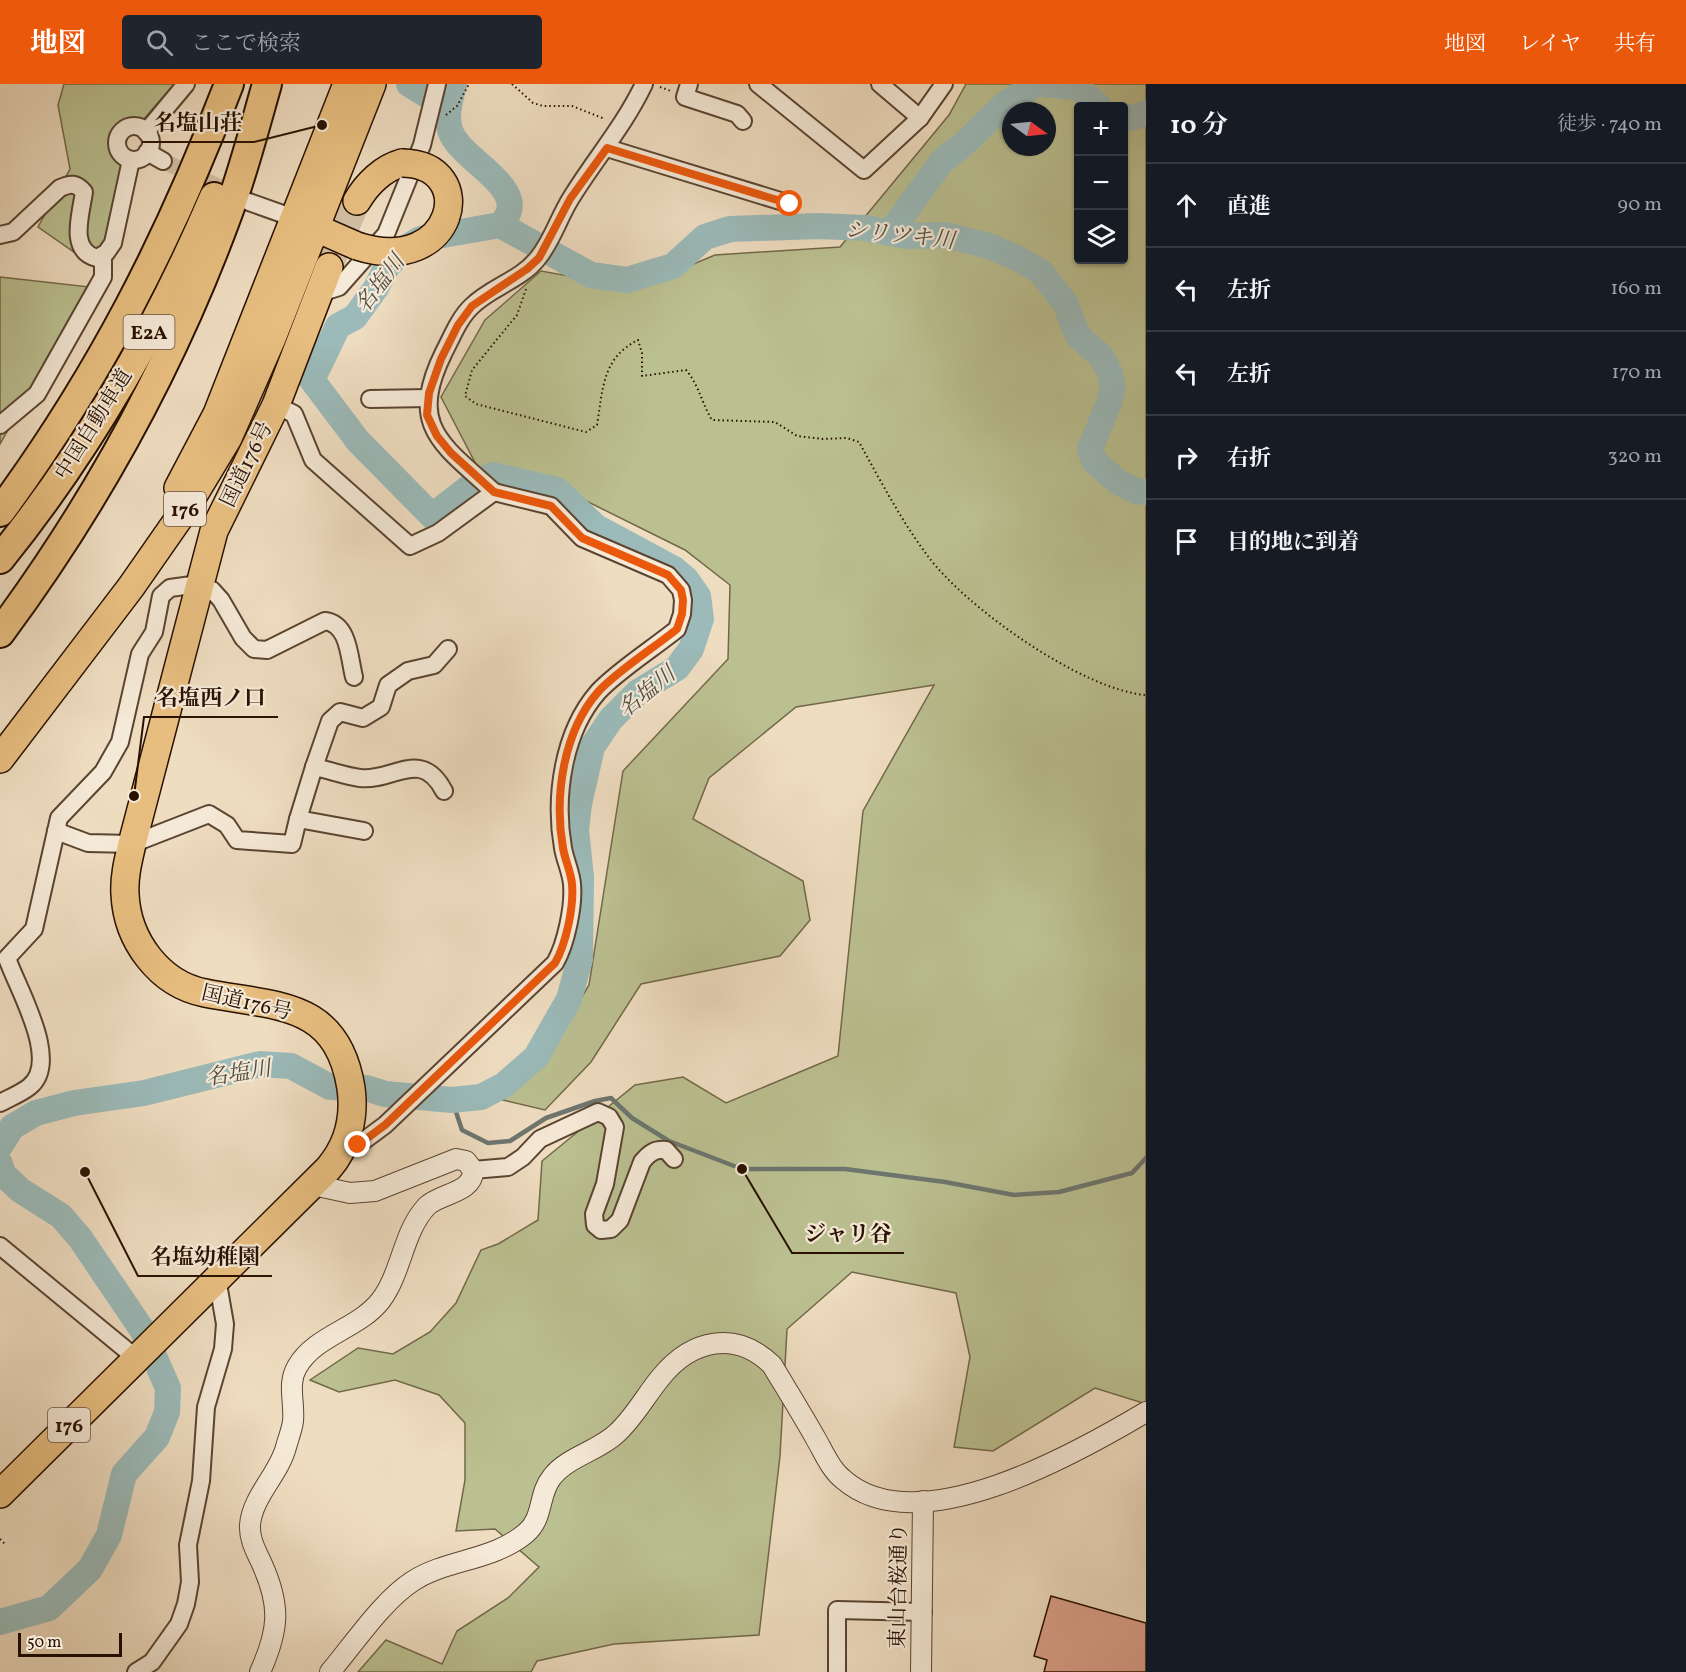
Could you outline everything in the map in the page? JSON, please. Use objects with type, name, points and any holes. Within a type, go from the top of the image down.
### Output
[{"type":"highway","name":"中国自動車道","points":[[0,512],[38,460],[81,394],[131,305],[173,223],[229,84]]},
{"type":"highway","name":"中国自動車道","points":[[0,559],[63,474],[155,321],[196,238],[259,84]]},
{"type":"highway","points":[[0,633],[77,524],[119,454],[151,392],[183,323],[225,219],[267,84]]},
{"type":"highway","name":"国道176号","points":[[0,759],[131,587],[184,511],[223,447],[272,338],[304,223],[347,84]]},
{"type":"highway","name":"国道176号","points":[[0,731],[61,654],[175,494],[217,414],[304,223],[372,84]]},
{"type":"highway","points":[[304,223],[357,246],[381,252],[410,249],[430,240],[446,220],[449,205],[447,193],[438,177],[426,167],[402,163],[394,165],[378,176],[357,201]]},
{"type":"highway","name":"国道176号","points":[[0,1494],[313,1185],[337,1159],[351,1120],[352,1102],[344,1054],[329,1032],[283,1006],[192,990],[175,981],[153,963],[128,920],[125,879],[199,584],[225,504],[276,405],[328,267]]},
{"type":"highway","points":[[0,479],[80,379],[131,305]]},
{"type":"street","points":[[146,132],[186,84]]},
{"type":"street","points":[[320,293],[339,287],[386,234],[422,145],[437,84]]},
{"type":"street","points":[[343,1147],[358,1145],[385,1125],[555,963],[563,948],[572,884],[562,846],[560,810],[566,754],[576,725],[598,692],[677,629],[682,614],[681,590],[668,575],[582,538],[551,506],[494,492],[451,453],[437,436],[427,415],[429,398],[441,359],[458,325],[472,306],[527,269],[539,258],[570,199],[621,127],[644,84]]},
{"type":"street","points":[[690,84],[685,97],[737,114],[743,121]]},
{"type":"street","points":[[758,84],[864,170],[920,118],[944,84]]},
{"type":"street","points":[[880,84],[920,118]]},
{"type":"street","points":[[133,127],[146,132],[150,144],[142,158],[131,160],[119,151],[119,135],[133,127]]},
{"type":"street","points":[[607,148],[790,204]]},
{"type":"street","points":[[147,152],[164,161]]},
{"type":"street","points":[[0,235],[13,232],[60,188],[70,183],[78,185],[84,192],[78,234],[81,249],[87,256],[97,258],[113,243],[131,160]]},
{"type":"street","points":[[249,202],[304,223]]},
{"type":"street","points":[[0,425],[37,394],[103,277],[102,255]]},
{"type":"street","points":[[370,399],[429,398]]},
{"type":"street","points":[[276,405],[294,414],[313,460],[410,546],[438,533],[494,492]]},
{"type":"street","points":[[0,1103],[30,1087],[41,1070],[36,1025],[16,984],[7,958],[34,929],[59,818],[104,772],[120,742],[140,654],[154,632],[161,596],[170,588],[199,584],[212,590],[221,600],[243,638],[254,649],[267,650],[325,621],[334,622],[342,628],[354,677]]},
{"type":"street","points":[[56,831],[88,843],[132,844],[208,814],[227,825],[237,840],[292,844],[330,721],[340,712],[363,718],[381,707],[388,685],[408,671],[434,665],[448,649]]},
{"type":"street","points":[[314,767],[362,778],[414,767],[430,773],[444,791]]},
{"type":"street","points":[[298,819],[364,831]]},
{"type":"street","points":[[473,1170],[508,1167],[524,1157],[540,1139],[598,1112],[604,1113],[615,1127],[605,1184],[594,1214],[595,1225],[601,1230],[611,1229],[620,1220],[642,1162],[648,1155],[658,1149],[666,1150],[674,1159]]},
{"type":"street","points":[[260,1672],[274,1634],[276,1602],[251,1539],[250,1524],[264,1489],[285,1451],[293,1420],[292,1383],[295,1371],[310,1350],[380,1301],[419,1215],[435,1198],[468,1186],[473,1170],[466,1161],[456,1159],[375,1191],[350,1193],[313,1185]]},
{"type":"street","points":[[0,1246],[142,1352]]},
{"type":"street","points":[[136,1672],[152,1662],[179,1624],[186,1604],[190,1582],[188,1545],[201,1481],[206,1407],[223,1349],[225,1324],[217,1278]]},
{"type":"street","points":[[330,1672],[387,1605],[412,1581],[511,1545],[528,1532],[538,1520],[545,1487],[554,1474],[618,1433],[663,1374],[680,1360],[715,1342],[749,1347],[772,1365],[837,1474],[851,1486],[870,1497],[890,1501],[923,1501],[994,1487],[1037,1471],[1085,1448],[1146,1412]]},
{"type":"street","name":"東山台桜通り","points":[[921,1672],[923,1501]]},
{"type":"street","points":[[837,1672],[837,1610],[923,1612]]},
{"type":"path","points":[[424,131],[457,106],[469,84]]},
{"type":"path","points":[[512,84],[533,103],[543,106],[572,106],[621,127]]},
{"type":"path","points":[[652,84],[671,90]]},
{"type":"path","points":[[527,269],[526,293],[517,315],[472,370],[465,396],[476,404],[586,432],[597,425],[607,369],[624,347],[638,340],[642,376],[686,370],[695,381],[703,406],[712,420],[775,422],[797,436],[823,440],[847,438],[859,442],[889,496],[928,556],[979,607],[1056,660],[1098,684],[1146,695]]},
{"type":"path","points":[[0,1539],[5,1544]]},
{"type":"green space","points":[[64,84],[174,84],[143,120],[123,122],[112,137],[112,153],[125,164],[106,247],[91,264],[38,227],[70,169],[58,105]]},
{"type":"green space","points":[[966,84],[1146,84],[1146,1404],[1095,1388],[993,1451],[954,1447],[970,1357],[956,1293],[852,1272],[787,1329],[780,1456],[759,1635],[614,1644],[537,1661],[531,1672],[358,1672],[386,1640],[442,1664],[457,1631],[508,1598],[539,1567],[495,1529],[456,1531],[465,1480],[465,1423],[439,1395],[395,1380],[339,1392],[310,1380],[358,1348],[393,1354],[430,1332],[456,1303],[481,1250],[498,1244],[538,1220],[542,1161],[635,1085],[683,1077],[726,1103],[838,1056],[863,811],[934,685],[796,707],[709,778],[693,819],[803,881],[810,920],[780,956],[641,984],[591,1062],[545,1110],[503,1100],[552,1047],[589,985],[623,771],[728,659],[730,585],[685,550],[554,485],[479,470],[441,397],[485,320],[541,271],[636,288],[715,255],[840,247],[949,115]]},
{"type":"green space","points":[[0,277],[90,287],[0,444]]},
{"type":"building","points":[[1051,1596],[1146,1623],[1146,1672],[1044,1672],[1047,1660],[1034,1656]]},
{"type":"waterway","points":[[409,84],[448,108]]},
{"type":"waterway","name":"名塩川","points":[[0,1146],[12,1127],[36,1113],[74,1103],[144,1093],[260,1064],[291,1066],[330,1087],[366,1088],[385,1094],[452,1100],[481,1097],[504,1085],[536,1057],[569,999],[580,959],[581,877],[576,830],[579,804],[592,747],[611,719],[638,692],[677,668],[691,649],[701,619],[698,596],[686,579],[674,569],[596,527],[557,490],[492,475],[471,486],[432,516],[358,441],[312,380],[338,326],[355,317],[376,288],[386,268],[402,250],[420,239],[500,225],[509,212],[509,199],[503,188],[456,142],[450,130],[448,113],[454,84]]},
{"type":"waterway","points":[[890,233],[942,161],[964,144],[1005,104],[1036,84]]},
{"type":"waterway","points":[[1042,84],[1077,87],[1094,102]]},
{"type":"waterway","points":[[1128,117],[1132,118],[1146,113]]},
{"type":"waterway","name":"シリツキ川","points":[[500,225],[591,275],[627,280],[673,266],[705,237],[730,229],[818,226],[866,228],[907,236],[946,235],[989,246],[1041,272],[1065,303],[1078,336],[1101,356],[1110,373],[1113,387],[1109,403],[1090,449],[1094,461],[1118,482],[1136,491],[1146,492]]},
{"type":"waterway","points":[[452,1100],[462,1130],[488,1143],[510,1141],[546,1118],[595,1101],[611,1098],[632,1118],[669,1141],[742,1169],[845,1169],[945,1182],[1014,1195],[1059,1192],[1132,1173],[1146,1158]]},
{"type":"waterway","name":"名塩川","points":[[0,1164],[3,1174],[20,1190],[61,1216],[80,1238],[143,1331],[168,1388],[167,1412],[157,1437],[124,1474],[109,1535],[90,1569],[49,1608],[0,1622]]},
{"type":"tunnel","points":[[163,161],[230,192]]},
{"type":"tunnel","points":[[329,267],[357,201]]},
{"type":"place","name":"名塩山荘","points":[[322,125]]},
{"type":"place","name":"名塩西ノ口","points":[[134,796]]},
{"type":"place","name":"ジャリ谷","points":[[742,1169]]},
{"type":"place","name":"名塩幼稚園","points":[[85,1172]]},
{"type":"route","points":[[358,1145],[385,1125],[555,963],[563,948],[567,932],[572,884],[562,846],[560,810],[566,754],[576,725],[598,692],[677,629],[682,614],[681,590],[668,575],[582,538],[551,506],[494,492],[451,453],[437,436],[427,415],[429,393],[441,359],[458,325],[472,306],[527,269],[539,258],[570,199],[607,148],[790,204]]}]
